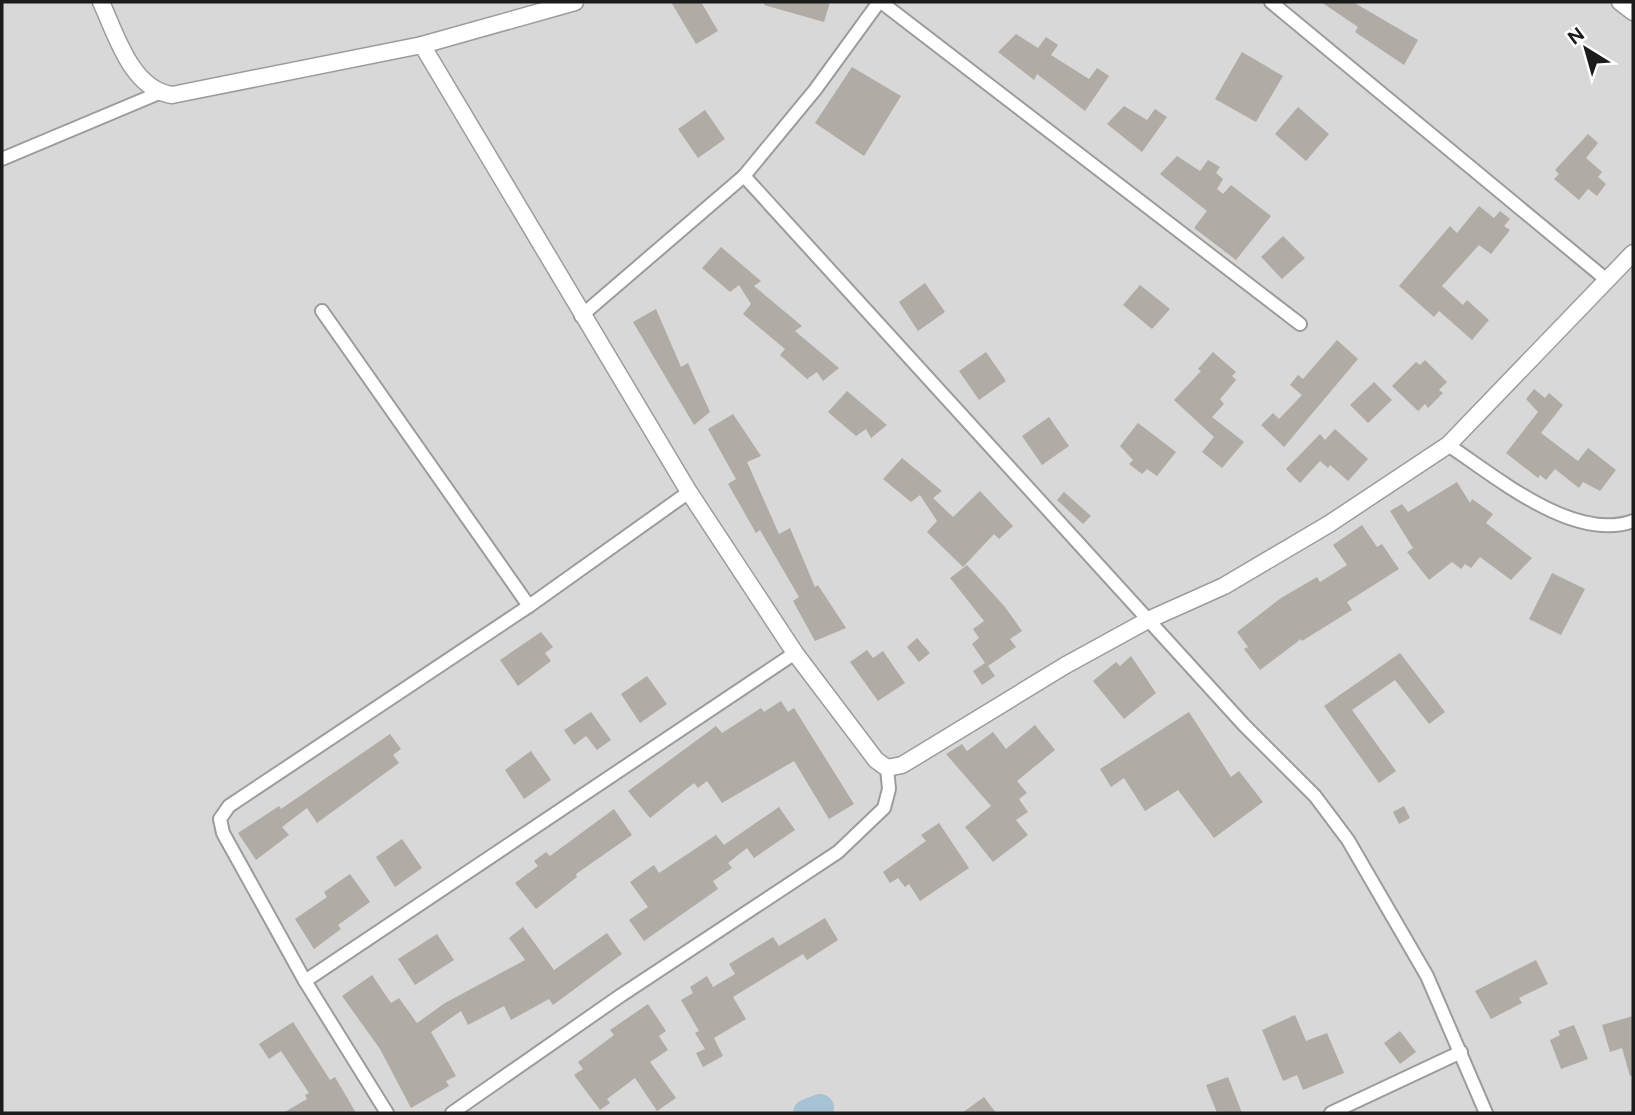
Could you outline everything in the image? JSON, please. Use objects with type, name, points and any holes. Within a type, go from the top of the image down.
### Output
[{"type":"street","points":[[100,2],[130,63],[143,81],[159,93]]},
{"type":"street","points":[[2,159],[159,93],[187,93],[422,45],[575,2]]},
{"type":"street","points":[[581,316],[744,176],[815,90],[880,2],[1300,324]]},
{"type":"street","points":[[1271,2],[1608,281]]},
{"type":"street","points":[[1620,2],[1633,12]]},
{"type":"street","points":[[422,45],[581,316],[690,492],[795,653],[876,760],[887,768],[902,765],[1066,664],[1148,620],[1224,586],[1329,524],[1448,445],[1633,253]]},
{"type":"street","points":[[744,176],[1244,725],[1315,796],[1348,840],[1427,976],[1486,1113]]},
{"type":"street","points":[[322,311],[529,606]]},
{"type":"street","points":[[1448,445],[1538,504],[1570,519],[1606,526],[1633,521]]},
{"type":"street","points":[[387,1113],[305,981],[223,834],[220,819],[229,806],[529,606],[690,492]]},
{"type":"street","points":[[305,981],[795,653]]},
{"type":"street","points":[[452,1113],[620,996],[838,852],[884,808],[889,789],[887,768]]},
{"type":"street","points":[[1331,1113],[1461,1052]]},
{"type":"shaded area","points":[[2,2],[1633,2],[1633,1113],[2,1113]]},
{"type":"building","points":[[671,2],[701,2],[718,31],[696,44]]},
{"type":"building","points":[[765,2],[830,2],[824,22],[764,5]]},
{"type":"building","points":[[1321,2],[1353,2],[1418,40],[1404,65],[1355,32],[1358,27]]},
{"type":"building","points":[[1016,34],[1038,48],[1046,37],[1058,45],[1051,55],[1089,79],[1097,68],[1109,76],[1085,111],[1037,74],[1034,80],[998,52]]},
{"type":"building","points":[[1242,52],[1283,76],[1256,122],[1215,99]]},
{"type":"building","points":[[852,67],[901,96],[864,156],[815,123]]},
{"type":"building","points":[[1124,106],[1147,120],[1155,109],[1167,117],[1142,152],[1107,124]]},
{"type":"building","points":[[1298,107],[1329,134],[1306,161],[1275,134]]},
{"type":"building","points":[[705,110],[725,139],[698,158],[678,129]]},
{"type":"building","points":[[1588,134],[1598,143],[1586,158],[1602,172],[1598,177],[1606,184],[1597,196],[1588,189],[1579,200],[1554,179],[1559,174],[1555,170]]},
{"type":"building","points":[[1177,156],[1200,171],[1208,160],[1220,167],[1216,173],[1223,179],[1217,189],[1223,194],[1231,185],[1271,216],[1236,260],[1194,228],[1207,211],[1160,174]]},
{"type":"building","points":[[1479,206],[1494,218],[1500,211],[1510,219],[1504,226],[1510,230],[1491,254],[1479,245],[1442,286],[1463,305],[1467,300],[1489,320],[1472,340],[1439,311],[1434,317],[1399,286],[1450,226],[1457,233]]},
{"type":"building","points":[[1283,236],[1305,258],[1282,279],[1261,257]]},
{"type":"building","points":[[721,247],[761,281],[754,286],[802,326],[795,331],[839,368],[823,381],[817,372],[807,379],[780,355],[785,349],[743,314],[751,304],[739,285],[730,292],[702,268]]},
{"type":"building","points":[[925,283],[945,312],[918,331],[899,302]]},
{"type":"building","points":[[1140,285],[1170,309],[1152,329],[1123,305]]},
{"type":"building","points":[[656,309],[681,367],[688,363],[710,412],[694,425],[633,322]]},
{"type":"building","points":[[1337,340],[1358,359],[1284,447],[1261,425],[1273,413],[1279,419],[1302,395],[1290,385],[1298,375],[1303,379]]},
{"type":"building","points":[[986,352],[1006,381],[979,400],[959,371]]},
{"type":"building","points":[[1213,352],[1236,372],[1232,376],[1236,380],[1220,399],[1224,404],[1212,417],[1244,442],[1222,468],[1202,452],[1214,437],[1174,400],[1201,371],[1198,369]]},
{"type":"building","points":[[1425,360],[1447,382],[1439,390],[1443,393],[1428,408],[1425,404],[1418,411],[1392,386],[1416,362],[1420,365]]},
{"type":"building","points":[[1374,382],[1392,400],[1368,423],[1350,405]]},
{"type":"building","points":[[1534,389],[1545,398],[1549,393],[1563,405],[1541,433],[1578,461],[1588,448],[1616,470],[1600,491],[1583,482],[1579,488],[1555,469],[1546,480],[1540,475],[1538,478],[1506,453],[1538,412],[1526,399]]},
{"type":"building","points":[[847,391],[887,425],[871,438],[866,429],[856,436],[828,412]]},
{"type":"building","points":[[733,414],[761,456],[747,462],[779,534],[790,528],[815,587],[818,585],[846,628],[815,641],[793,601],[799,597],[760,530],[756,533],[728,484],[736,479],[708,429]]},
{"type":"building","points":[[1049,417],[1069,446],[1042,465],[1022,436]]},
{"type":"building","points":[[1138,423],[1176,452],[1157,476],[1147,469],[1142,474],[1129,464],[1133,460],[1120,446]]},
{"type":"building","points":[[1335,429],[1368,459],[1348,481],[1330,465],[1328,468],[1320,461],[1300,483],[1286,469],[1320,434],[1325,440]]},
{"type":"building","points":[[902,458],[942,491],[933,498],[953,517],[980,491],[1013,526],[999,539],[994,534],[963,567],[927,532],[937,521],[920,495],[911,502],[883,479]]},
{"type":"building","points":[[1457,482],[1470,503],[1472,499],[1493,514],[1486,523],[1532,558],[1511,580],[1480,557],[1471,568],[1465,564],[1461,569],[1452,562],[1429,580],[1407,552],[1413,548],[1390,511],[1402,504],[1408,512]]},
{"type":"building","points":[[1064,492],[1091,516],[1083,524],[1057,500]]},
{"type":"building","points":[[1362,525],[1377,547],[1382,544],[1399,569],[1347,602],[1352,610],[1302,641],[1301,639],[1260,670],[1244,649],[1248,647],[1237,632],[1281,598],[1317,577],[1320,582],[1347,565],[1333,545]]},
{"type":"building","points":[[967,565],[1005,607],[1022,631],[1010,639],[1016,647],[988,666],[995,676],[982,685],[973,671],[985,663],[972,644],[979,638],[973,629],[984,621],[950,578]]},
{"type":"building","points":[[1552,573],[1585,589],[1561,635],[1529,619]]},
{"type":"building","points":[[541,632],[553,647],[545,653],[551,661],[518,686],[500,660]]},
{"type":"building","points":[[917,638],[930,653],[919,662],[907,647]]},
{"type":"building","points":[[867,650],[873,658],[883,651],[905,683],[878,701],[850,662]]},
{"type":"building","points":[[1400,653],[1445,712],[1429,724],[1395,680],[1352,710],[1396,771],[1379,783],[1324,706]]},
{"type":"building","points":[[1131,656],[1156,693],[1124,719],[1093,681],[1116,662],[1120,666]]},
{"type":"building","points":[[647,676],[667,704],[640,723],[621,694]]},
{"type":"building","points":[[781,701],[788,712],[794,708],[854,804],[829,819],[794,761],[722,803],[707,781],[698,788],[694,783],[650,818],[628,791],[716,726],[722,733],[761,708],[764,712]]},
{"type":"building","points":[[591,712],[611,740],[597,750],[586,736],[574,745],[564,730]]},
{"type":"building","points":[[1189,712],[1231,777],[1239,771],[1263,802],[1214,838],[1178,790],[1145,811],[1124,778],[1111,787],[1100,769]]},
{"type":"building","points":[[1035,725],[1055,750],[1017,781],[1027,793],[1019,799],[1028,812],[1016,820],[1028,835],[993,862],[965,827],[991,806],[946,754],[962,744],[967,751],[993,732],[1006,749]]},
{"type":"building","points":[[390,734],[401,749],[393,755],[399,763],[317,823],[307,808],[282,827],[289,835],[256,860],[238,833],[279,806],[281,809]]},
{"type":"building","points":[[531,751],[551,780],[524,799],[505,770]]},
{"type":"building","points":[[1404,806],[1410,818],[1399,824],[1393,812]]},
{"type":"building","points":[[779,807],[795,830],[754,858],[747,848],[728,863],[732,868],[713,881],[718,889],[644,941],[629,920],[648,907],[630,882],[654,865],[659,873],[716,835],[724,845]]},
{"type":"building","points":[[614,809],[632,835],[576,874],[577,877],[536,909],[515,883],[538,866],[534,861],[546,852],[550,856]]},
{"type":"building","points":[[939,823],[969,868],[920,901],[909,884],[905,887],[898,878],[890,883],[883,872],[926,841],[921,835]]},
{"type":"building","points":[[402,839],[422,868],[395,887],[376,857]]},
{"type":"building","points":[[350,874],[370,902],[338,925],[341,929],[314,949],[295,919],[327,897],[324,892]]},
{"type":"building","points":[[825,918],[838,940],[807,960],[803,954],[733,997],[746,1019],[714,1038],[723,1056],[703,1067],[696,1053],[705,1049],[695,1033],[699,1031],[681,1000],[693,993],[690,987],[707,976],[713,987],[735,974],[729,964],[773,937],[779,946]]},
{"type":"building","points":[[523,927],[554,970],[607,933],[622,954],[553,1005],[549,999],[511,1020],[504,1006],[468,1025],[461,1011],[431,1032],[456,1076],[446,1081],[449,1086],[411,1108],[380,1049],[342,996],[372,975],[391,1003],[399,998],[417,1023],[445,1003],[525,960],[509,938]]},
{"type":"building","points":[[437,934],[454,960],[415,985],[398,959]]},
{"type":"building","points":[[1536,960],[1548,984],[1519,998],[1522,1003],[1491,1019],[1475,991]]},
{"type":"building","points":[[648,1004],[666,1031],[659,1036],[668,1050],[650,1062],[676,1098],[657,1111],[635,1078],[607,1099],[610,1103],[600,1110],[574,1075],[583,1069],[578,1062],[614,1035],[610,1030]]},
{"type":"building","points":[[1295,1015],[1306,1041],[1327,1033],[1344,1073],[1303,1090],[1297,1075],[1283,1081],[1262,1030]]},
{"type":"building","points":[[1633,1016],[1633,1076],[1630,1076],[1622,1048],[1610,1052],[1602,1025]]},
{"type":"building","points":[[293,1022],[330,1080],[335,1077],[356,1113],[283,1113],[307,1099],[305,1095],[309,1093],[281,1051],[269,1059],[259,1044]]},
{"type":"building","points":[[1574,1025],[1588,1059],[1561,1069],[1550,1040],[1560,1035],[1558,1031]]},
{"type":"building","points":[[1400,1031],[1416,1052],[1400,1064],[1384,1043]]},
{"type":"building","points":[[1228,1077],[1242,1113],[1217,1113],[1206,1085]]},
{"type":"building","points":[[984,1097],[996,1113],[962,1113]]},
{"type":"waterway","points":[[807,1113],[820,1108]]}]
